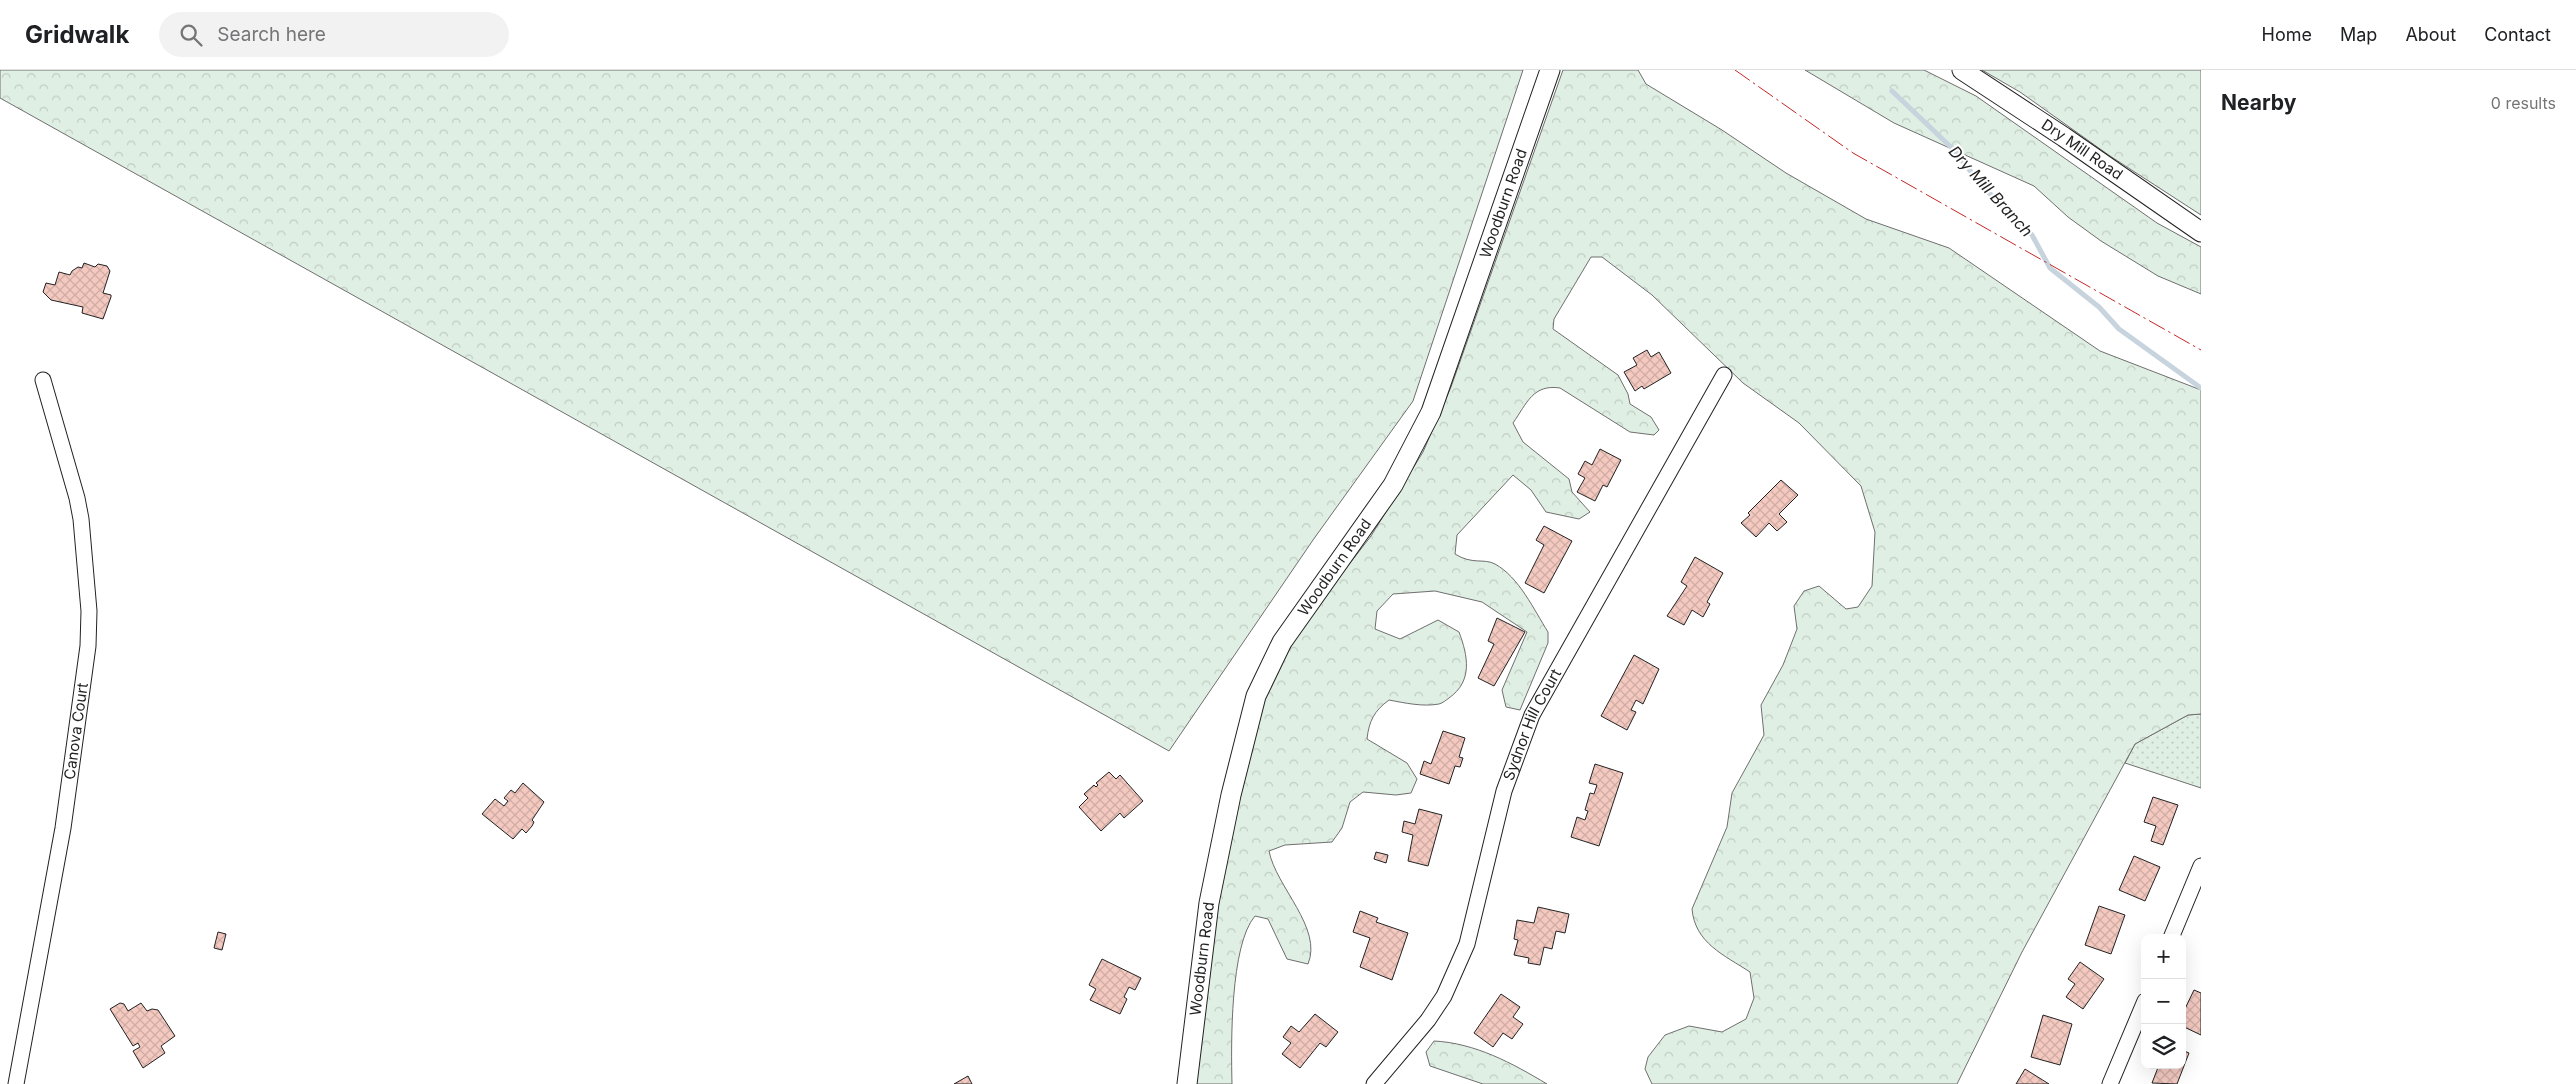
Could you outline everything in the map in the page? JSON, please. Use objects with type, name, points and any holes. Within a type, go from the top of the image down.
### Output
[{"type":"street","name":"Woodburn Road","points":[[1187,1084],[1209,903],[1231,795],[1256,696],[1282,642],[1392,485],[1423,430],[1479,278],[1550,70]]},
{"type":"street","name":"Dry Mill Road","points":[[1962,70],[2201,232]]},
{"type":"street","name":"Sydnor Hill Court","points":[[1374,1084],[1428,1020],[1444,996],[1467,944],[1504,791],[1532,715],[1724,375]]},
{"type":"street","name":"Canova Court","points":[[16,1084],[63,828],[88,646],[89,611],[79,512],[43,380]]},
{"type":"street","points":[[2173,934],[2201,866]]},
{"type":"street","points":[[2110,1084],[2141,1010]]},
{"type":"green space","points":[[0,70],[1523,70],[1413,401],[1313,540],[1169,751],[0,98]]},
{"type":"green space","points":[[1563,70],[1638,70],[1646,84],[1722,130],[1786,173],[1866,219],[1949,248],[2100,351],[2201,390],[2201,714],[2188,715],[2135,744],[2022,952],[1957,1084],[1652,1084],[1645,1069],[1648,1057],[1665,1035],[1689,1026],[1722,1032],[1746,1019],[1754,998],[1750,972],[1712,947],[1699,931],[1694,921],[1692,909],[1727,827],[1732,793],[1764,735],[1761,705],[1783,665],[1797,629],[1794,606],[1804,591],[1819,586],[1846,609],[1858,607],[1872,586],[1875,532],[1861,486],[1799,423],[1743,383],[1652,295],[1602,257],[1591,257],[1554,319],[1553,329],[1618,375],[1628,394],[1630,404],[1651,417],[1659,430],[1654,435],[1630,432],[1560,388],[1543,389],[1537,392],[1527,402],[1513,423],[1523,442],[1569,479],[1572,492],[1590,512],[1579,519],[1546,512],[1531,490],[1513,475],[1457,535],[1455,554],[1467,559],[1491,562],[1504,570],[1519,585],[1548,632],[1548,643],[1520,710],[1506,707],[1502,690],[1527,632],[1482,602],[1435,591],[1393,594],[1377,611],[1375,629],[1400,639],[1438,620],[1459,632],[1466,659],[1465,676],[1462,684],[1449,698],[1439,704],[1420,705],[1389,700],[1376,712],[1371,722],[1367,739],[1407,763],[1417,779],[1411,793],[1396,795],[1363,792],[1350,802],[1342,828],[1332,842],[1285,845],[1269,851],[1273,865],[1297,908],[1309,936],[1311,950],[1308,964],[1287,959],[1268,919],[1255,916],[1247,930],[1236,971],[1232,1021],[1232,1084],[1196,1084],[1209,957],[1231,823],[1263,697],[1305,621],[1371,536],[1423,452],[1451,387]]},
{"type":"green space","points":[[1805,70],[1924,70],[1976,96],[2157,223],[2201,247],[2201,294],[2158,276],[2101,241],[2068,217],[2034,186],[1894,123]]},
{"type":"green space","points":[[1982,70],[2201,70],[2201,215],[2110,156],[2020,92]]},
{"type":"green space","points":[[2201,714],[2201,788],[2125,763],[2135,744],[2188,715]]},
{"type":"green space","points":[[1434,1041],[1464,1046],[1493,1055],[1547,1084],[1483,1084],[1430,1066],[1426,1052]]},
{"type":"building","points":[[84,263],[95,267],[98,264],[107,266],[110,271],[103,293],[111,295],[111,297],[103,319],[82,313],[83,307],[51,300],[43,292],[46,283],[55,285],[59,272],[70,275],[78,267],[82,268]]},
{"type":"building","points":[[1647,350],[1651,357],[1659,352],[1671,373],[1644,389],[1642,386],[1635,391],[1624,372],[1637,365],[1633,358]]},
{"type":"building","points":[[1600,449],[1621,460],[1607,487],[1603,485],[1595,501],[1577,492],[1585,478],[1578,474],[1585,461],[1592,465]]},
{"type":"building","points":[[1781,480],[1798,495],[1779,514],[1787,522],[1777,531],[1769,523],[1756,537],[1741,523],[1750,515],[1748,513]]},
{"type":"building","points":[[1544,526],[1572,541],[1544,593],[1525,583],[1544,545],[1536,540]]},
{"type":"building","points":[[1695,557],[1723,573],[1707,602],[1710,604],[1703,617],[1692,610],[1684,625],[1667,616],[1687,586],[1681,582]]},
{"type":"building","points":[[1497,618],[1525,632],[1494,686],[1478,678],[1494,644],[1488,641]]},
{"type":"building","points":[[1634,655],[1659,669],[1643,704],[1636,700],[1631,710],[1636,712],[1627,730],[1601,716]]},
{"type":"building","points":[[1443,731],[1465,738],[1459,757],[1463,758],[1460,767],[1455,766],[1449,784],[1420,774],[1424,761],[1431,764]]},
{"type":"building","points":[[1595,764],[1623,773],[1599,846],[1571,837],[1577,817],[1585,820],[1588,811],[1585,810],[1590,793],[1594,794],[1597,785],[1589,783]]},
{"type":"building","points":[[1109,772],[1116,779],[1120,775],[1143,801],[1124,818],[1120,813],[1101,831],[1079,807],[1088,798],[1084,794],[1094,785],[1096,787],[1098,785],[1096,783]]},
{"type":"building","points":[[523,783],[544,802],[532,820],[534,822],[532,826],[526,833],[522,829],[513,839],[482,814],[495,799],[504,806],[508,801],[504,798],[511,790],[515,793]]},
{"type":"building","points":[[2153,797],[2178,805],[2163,845],[2151,841],[2156,826],[2144,822]]},
{"type":"building","points":[[1419,809],[1442,815],[1428,866],[1408,861],[1413,835],[1402,832],[1404,821],[1415,824]]},
{"type":"building","points":[[1376,852],[1388,855],[1386,863],[1374,859]]},
{"type":"building","points":[[2134,856],[2160,867],[2145,901],[2119,890]]},
{"type":"building","points":[[2099,906],[2125,915],[2111,954],[2085,945]]},
{"type":"building","points":[[1538,907],[1569,914],[1565,933],[1556,931],[1552,949],[1544,947],[1540,965],[1528,963],[1529,958],[1514,955],[1518,940],[1514,939],[1517,920],[1534,923]]},
{"type":"building","points":[[1360,911],[1378,918],[1376,922],[1408,933],[1392,980],[1360,967],[1370,938],[1353,932]]},
{"type":"building","points":[[218,932],[226,934],[222,950],[214,948]]},
{"type":"building","points":[[1102,959],[1141,978],[1135,990],[1129,987],[1124,997],[1127,999],[1120,1014],[1090,1000],[1096,989],[1089,985]]},
{"type":"building","points":[[2080,962],[2104,979],[2083,1009],[2066,997],[2075,984],[2068,979]]},
{"type":"building","points":[[2194,990],[2201,993],[2201,1035],[2186,1028],[2186,1007]]},
{"type":"building","points":[[1501,994],[1520,1007],[1513,1017],[1523,1024],[1512,1039],[1503,1033],[1493,1047],[1474,1033]]},
{"type":"building","points":[[120,1003],[124,1004],[128,1011],[141,1003],[147,1011],[152,1009],[158,1010],[175,1036],[161,1046],[165,1053],[143,1068],[133,1051],[140,1047],[138,1043],[133,1046],[110,1009]]},
{"type":"building","points":[[1315,1014],[1338,1032],[1326,1047],[1320,1043],[1300,1068],[1282,1054],[1291,1043],[1283,1037],[1291,1026],[1299,1032]]},
{"type":"building","points":[[2043,1015],[2072,1024],[2060,1065],[2031,1057]]},
{"type":"building","points":[[2025,1069],[2049,1084],[2016,1084]]},
{"type":"building","points":[[2157,1069],[2183,1069],[2177,1084],[2152,1083]]},
{"type":"building","points":[[968,1076],[972,1084],[954,1084]]},
{"type":"waterway","name":"Dry Mill Branch","points":[[1892,91],[1954,150],[1982,186],[2032,235],[2050,268],[2099,307],[2119,329],[2201,388]]},
{"type":"power","points":[[1735,70],[1853,153],[2201,350]]}]
